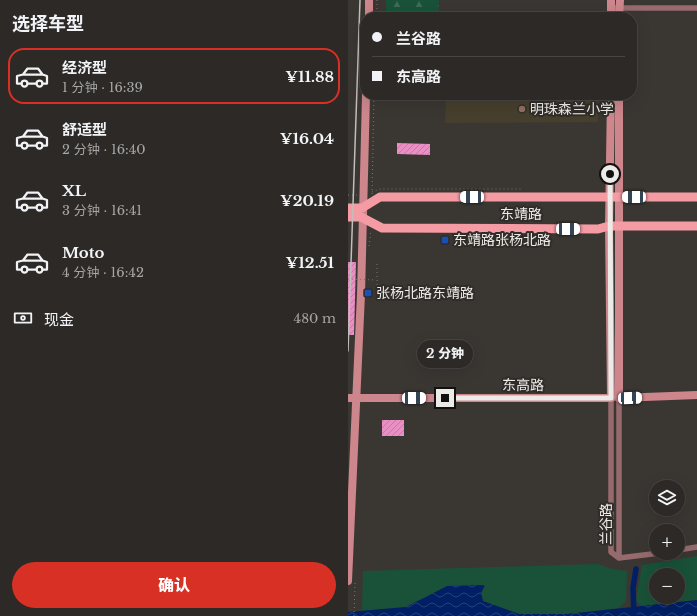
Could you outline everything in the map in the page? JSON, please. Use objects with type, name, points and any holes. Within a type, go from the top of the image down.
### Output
[{"type":"main road","name":"东靖路","points":[[348,217],[362,212],[380,197],[697,197]]},
{"type":"main road","name":"东靖路","points":[[348,208],[362,212],[382,228],[598,229],[614,226],[697,226]]},
{"type":"street","points":[[369,0],[369,12]]},
{"type":"street","points":[[615,4],[697,8]]},
{"type":"street","points":[[348,581],[352,398],[361,294],[366,100]]},
{"type":"street","name":"兰谷路","points":[[610,100],[614,197],[615,398],[619,558],[649,554]]},
{"type":"street","name":"兰谷路","points":[[614,197],[619,100]]},
{"type":"street","name":"东高路","points":[[352,398],[615,398],[697,395]]},
{"type":"street","points":[[685,549],[697,546]]},
{"type":"path","points":[[377,0],[377,12]]},
{"type":"path","points":[[377,264],[377,293]]},
{"type":"path","points":[[348,279],[376,280]]},
{"type":"path","points":[[354,590],[354,616]]},
{"type":"shaded area","name":"明珠森兰小学","points":[[446,100],[598,100],[598,122],[445,123]]},
{"type":"green space","points":[[386,0],[439,0],[438,12],[386,12]]},
{"type":"green space","points":[[697,556],[697,600],[685,601],[685,568],[649,568],[649,604],[660,604],[642,606],[636,600],[642,565],[673,560],[685,560],[685,558]]},
{"type":"green space","points":[[598,564],[612,569],[627,571],[626,601],[619,608],[567,614],[519,614],[483,601],[481,593],[485,586],[417,601],[406,607],[362,611],[363,571]]},
{"type":"water","points":[[485,585],[481,593],[483,601],[519,614],[567,614],[660,604],[685,604],[685,601],[697,600],[697,616],[348,616],[348,612],[406,607],[447,586]]},
{"type":"building","points":[[397,143],[430,144],[430,155],[397,154]]},
{"type":"building","points":[[348,262],[356,262],[354,335],[348,335]]},
{"type":"building","points":[[382,420],[404,420],[404,436],[382,436]]},
{"type":"waterway","points":[[634,616],[633,588],[636,569]]},
{"type":"railway","points":[[348,351],[360,0]]},
{"type":"place","name":"明珠森兰小学","points":[[522,109]]},
{"type":"place","name":"东靖路张杨北路","points":[[445,240]]},
{"type":"place","name":"张杨北路东靖路","points":[[368,293]]},
{"type":"route","points":[[445,398],[611,398],[609,226],[610,174]]}]
